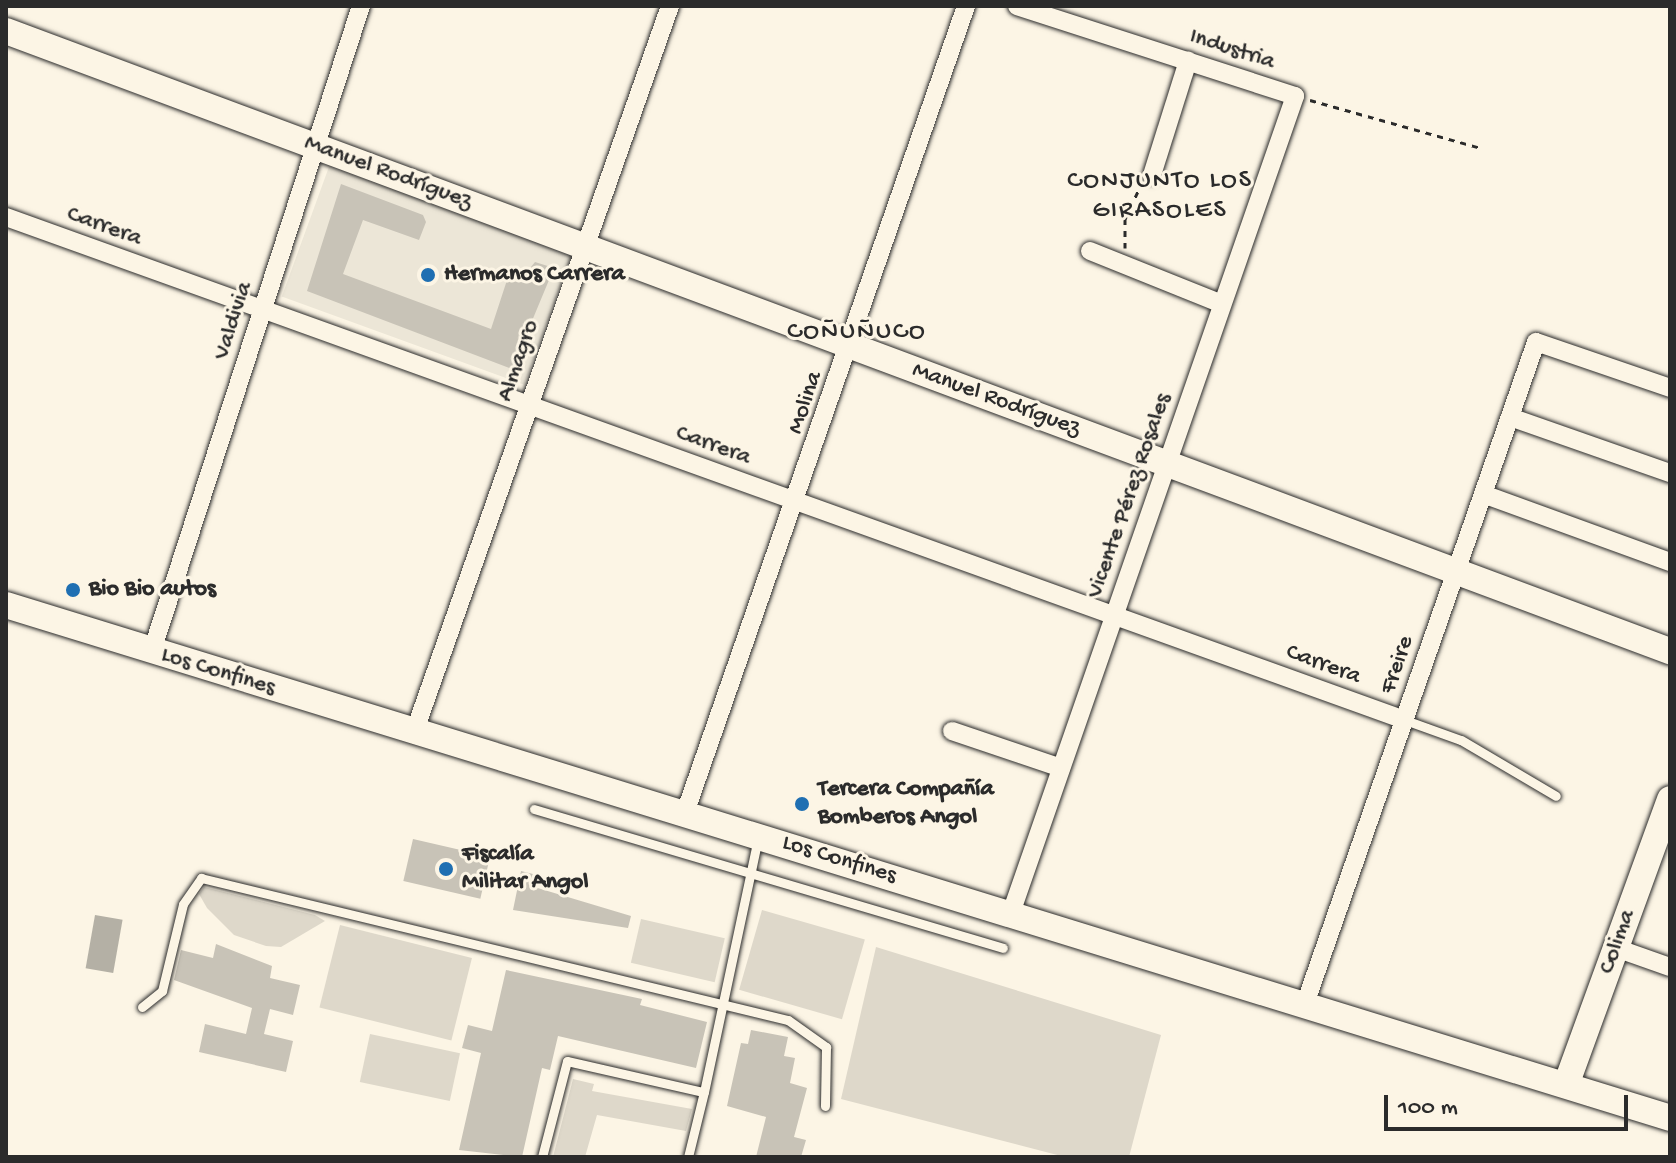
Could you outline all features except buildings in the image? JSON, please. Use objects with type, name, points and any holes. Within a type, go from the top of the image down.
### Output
[{"type":"main road","points":[[6,31],[11,6]]},
{"type":"main road","name":"Manuel Rodríguez","points":[[6,31],[1670,651]]},
{"type":"main road","name":"Los Confines","points":[[6,605],[1670,1118]]},
{"type":"main road","name":"Colima","points":[[1566,1085],[1670,799]]},
{"type":"street","name":"Valdivia","points":[[152,651],[361,6]]},
{"type":"street","name":"Almagro","points":[[414,733],[670,6]]},
{"type":"street","name":"Molina","points":[[685,813],[851,346],[966,6]]},
{"type":"street","name":"Industria","points":[[1017,6],[1295,96]]},
{"type":"street","points":[[1152,175],[1188,61]]},
{"type":"street","name":"Vicente Pérez Rosales","points":[[1011,913],[1295,96]]},
{"type":"street","name":"Carrera","points":[[6,217],[1405,720]]},
{"type":"street","points":[[1090,251],[1222,304]]},
{"type":"street","name":"Freire","points":[[1305,1004],[1536,342],[1670,388]]},
{"type":"street","points":[[1510,417],[1670,473]]},
{"type":"street","points":[[1483,494],[1670,562]]},
{"type":"street","points":[[952,731],[1061,768]]},
{"type":"street","points":[[1616,948],[1670,967]]},
{"type":"lane","points":[[1405,720],[1461,740],[1556,796]]},
{"type":"lane","points":[[534,809],[1003,948]]},
{"type":"lane","points":[[688,1157],[755,876],[758,835]]},
{"type":"lane","points":[[142,1007],[162,991],[183,904],[201,878],[723,1003],[808,1028],[831,1061],[825,1106]]},
{"type":"lane","points":[[542,1157],[567,1061],[704,1092]]},
{"type":"path","points":[[1295,96],[1481,148]]},
{"type":"path","points":[[1130,267],[1125,219],[1152,175]]},
{"type":"shaded area","name":"Hermanos Carrera","points":[[330,164],[572,252],[524,385],[282,296]]},
{"type":"shaded area","points":[[204,887],[315,915],[325,921],[281,947],[266,946],[234,935],[207,908],[199,894]]},
{"type":"shaded area","points":[[762,910],[865,939],[842,1019],[739,990]]},
{"type":"shaded area","points":[[95,915],[123,920],[113,973],[86,968]]},
{"type":"shaded area","points":[[641,919],[725,938],[715,982],[631,963]]},
{"type":"shaded area","points":[[340,925],[472,958],[451,1040],[319,1007]]},
{"type":"shaded area","points":[[876,947],[1161,1035],[1129,1157],[1065,1157],[841,1099]]},
{"type":"shaded area","points":[[370,1034],[460,1053],[450,1101],[360,1082]]},
{"type":"shaded area","points":[[573,1079],[594,1084],[592,1091],[692,1109],[686,1131],[597,1115],[585,1157],[553,1157]]},
{"type":"place","name":"Hermanos Carrera","points":[[428,275]]},
{"type":"place","name":"Bio Bio autos","points":[[73,590]]},
{"type":"place","name":"Tercera Compañía Bomberos Angol","points":[[802,804]]},
{"type":"place","name":"Fiscalía Militar Angol","points":[[446,869]]},
{"type":"district","name":"CONJUNTO LOS GIRASOLES","points":[[1160,197]]},
{"type":"district","name":"COÑUÑUCO","points":[[857,333]]}]
